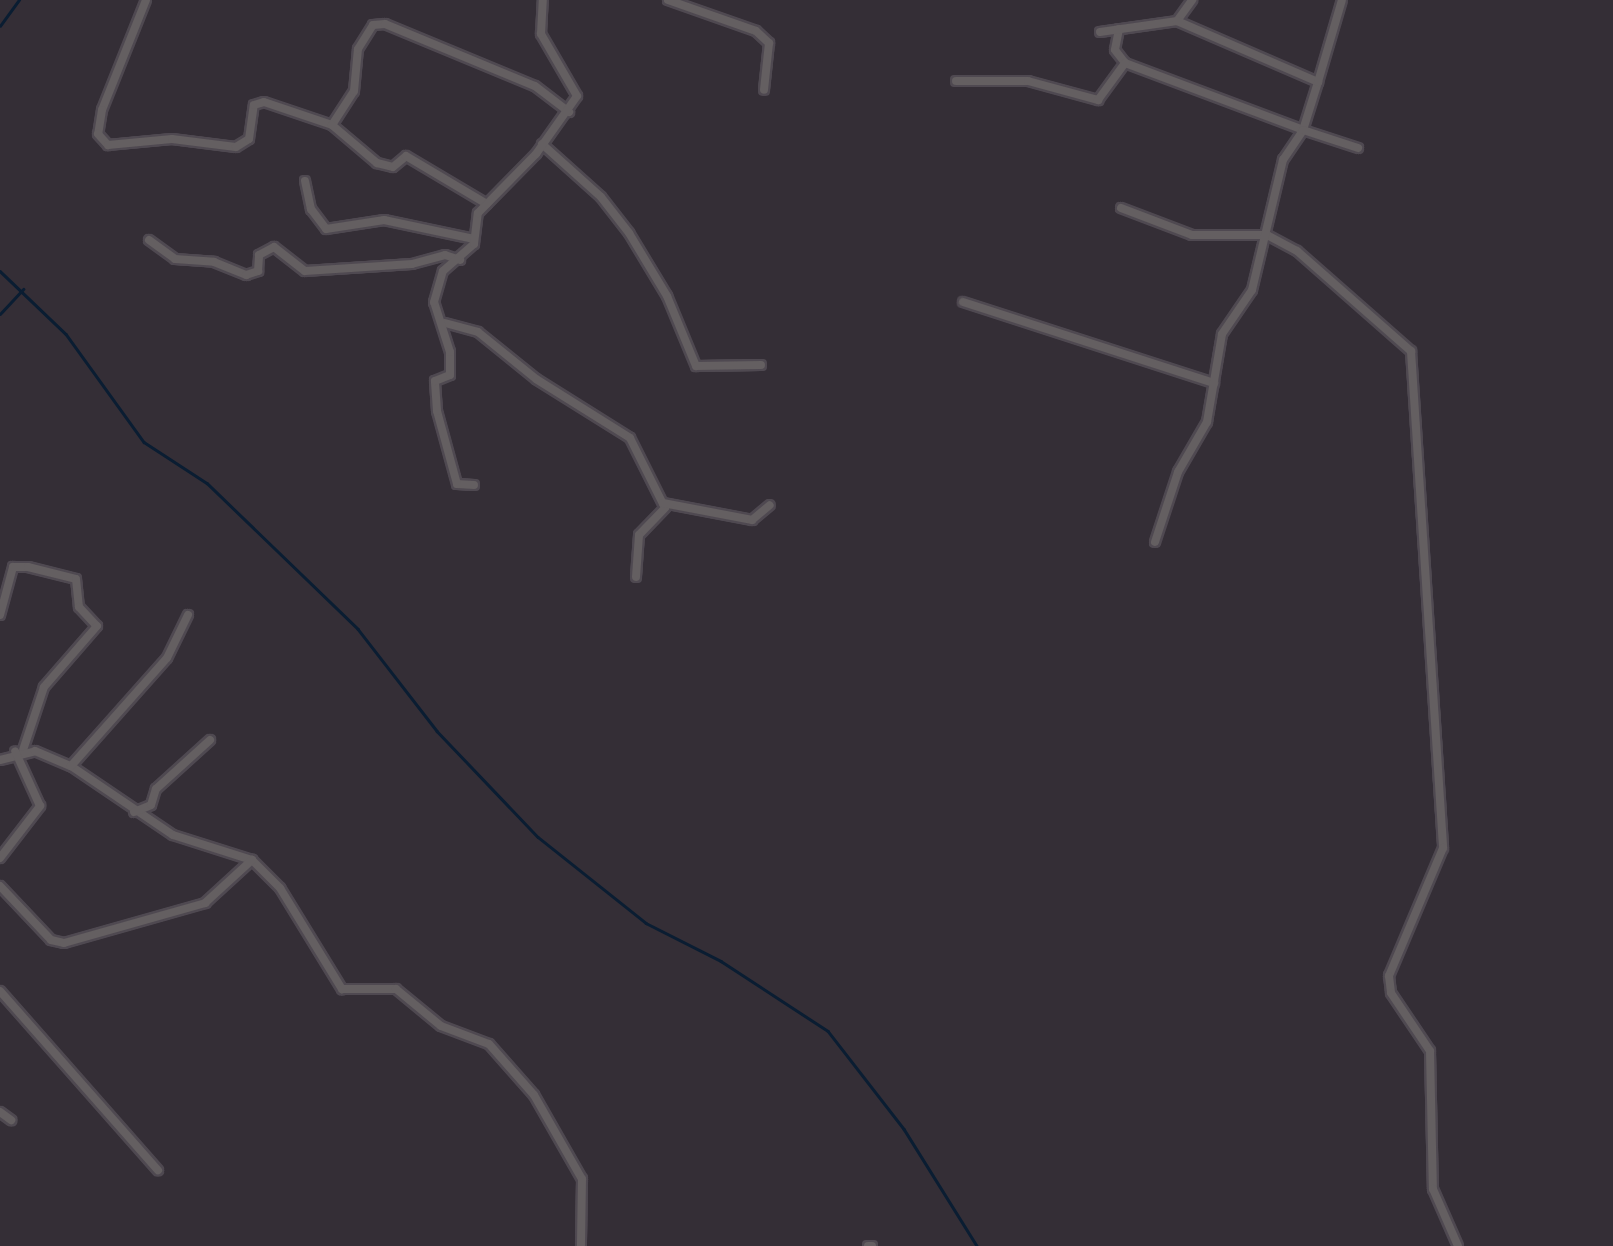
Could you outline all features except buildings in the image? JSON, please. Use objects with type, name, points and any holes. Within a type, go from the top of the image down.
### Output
[{"type":"street","points":[[146,0],[102,110],[98,134],[108,144],[172,138],[236,148],[249,139],[254,105],[264,102],[332,126],[377,164],[394,167],[406,156],[487,204]]},
{"type":"street","points":[[474,485],[457,484],[434,395],[435,381],[450,375],[445,322],[434,302],[443,271],[460,260],[474,239],[478,214],[569,112],[577,96],[541,34],[543,0]]},
{"type":"street","points":[[668,0],[756,31],[769,43],[764,90]]},
{"type":"street","points":[[1177,20],[1192,0]]},
{"type":"street","points":[[1155,542],[1178,472],[1207,422],[1216,351],[1252,290],[1267,236],[1274,182],[1303,130],[1342,0]]},
{"type":"street","points":[[1100,32],[1177,20],[1318,82]]},
{"type":"street","points":[[332,126],[354,91],[358,49],[372,25],[386,24],[535,86],[569,112]]},
{"type":"street","points":[[1118,29],[1116,50],[1125,63],[1358,148]]},
{"type":"street","points":[[956,81],[1028,81],[1098,100],[1125,63]]},
{"type":"street","points":[[542,144],[601,196],[628,233],[666,296],[696,366],[761,365]]},
{"type":"street","points":[[305,180],[312,208],[326,230],[396,221],[474,239]]},
{"type":"street","points":[[1121,208],[1192,235],[1267,236],[1297,252],[1366,308],[1414,358],[1443,848],[1388,976],[1391,993],[1430,1052],[1433,1189],[1458,1246]]},
{"type":"street","points":[[148,240],[175,259],[214,262],[246,274],[258,271],[259,254],[274,247],[305,271],[412,264],[446,254],[460,260]]},
{"type":"street","points":[[963,302],[1214,382]]},
{"type":"street","points":[[445,322],[478,332],[536,378],[630,438],[663,504]]},
{"type":"street","points":[[663,504],[752,520],[770,505]]},
{"type":"street","points":[[636,577],[639,535],[663,504]]},
{"type":"street","points":[[0,615],[13,567],[28,567],[76,579],[79,607],[98,626],[44,687],[19,750],[0,760]]},
{"type":"street","points":[[71,766],[167,658],[188,614]]},
{"type":"street","points":[[134,812],[150,805],[156,789],[210,740]]},
{"type":"street","points":[[19,750],[71,766],[173,835],[252,860],[280,888],[342,989],[396,989],[441,1026],[488,1044],[534,1095],[582,1179],[580,1246]]},
{"type":"street","points":[[0,858],[40,806],[19,750]]},
{"type":"street","points":[[0,886],[50,940],[64,943],[205,903],[252,860]]},
{"type":"street","points":[[0,991],[158,1170]]},
{"type":"street","points":[[0,1112],[11,1120]]},
{"type":"waterway","points":[[0,26],[19,0]]},
{"type":"waterway","points":[[0,271],[66,334],[144,442],[207,483],[358,629],[437,731],[538,837],[646,923],[721,961],[828,1031],[904,1129],[977,1246]]},
{"type":"waterway","points":[[0,314],[23,289]]}]
